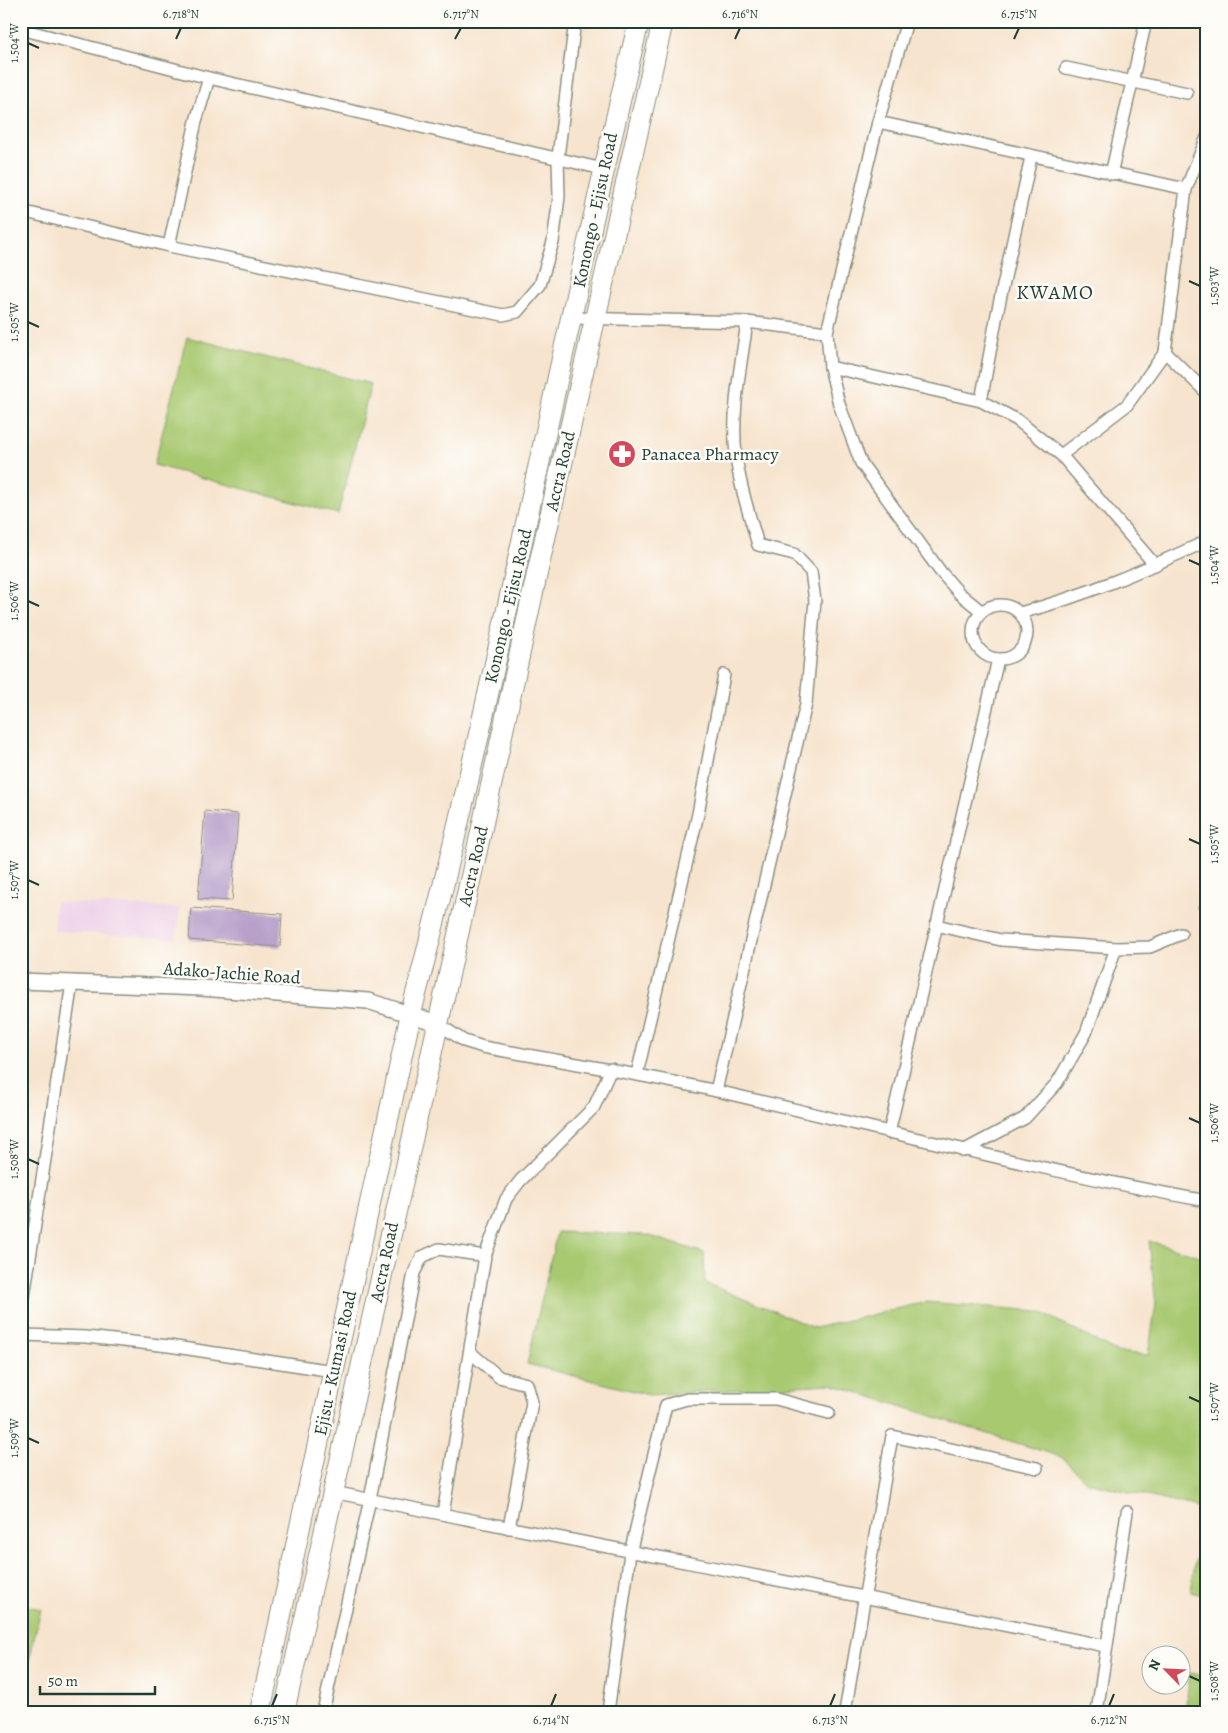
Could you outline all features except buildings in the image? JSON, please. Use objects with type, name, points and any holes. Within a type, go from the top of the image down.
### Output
[{"type":"highway","name":"Konongo - Ejisu Road","points":[[411,1013],[434,927],[514,584],[603,169],[639,21]]},
{"type":"highway","name":"Accra Road","points":[[284,1712],[663,21]]},
{"type":"highway","name":"Ejisu - Kumasi Road","points":[[260,1712],[411,1013]]},
{"type":"street","points":[[21,211],[169,246],[503,316],[517,312],[540,285],[553,242],[559,197],[558,158],[575,21]]},
{"type":"street","points":[[907,21],[878,122],[828,332],[830,367],[839,404],[861,463],[940,571],[959,593],[981,611]]},
{"type":"street","points":[[1111,174],[1146,21]]},
{"type":"street","points":[[21,29],[209,78],[603,169]]},
{"type":"street","points":[[1066,68],[1187,93]]},
{"type":"street","points":[[169,246],[196,121],[209,78]]},
{"type":"street","points":[[878,122],[1031,157],[1186,189]]},
{"type":"street","points":[[1062,455],[1127,404],[1165,352],[1186,189],[1207,137]]},
{"type":"street","points":[[981,401],[997,314],[1031,157]]},
{"type":"street","points":[[572,318],[747,322],[828,332]]},
{"type":"street","points":[[716,1091],[806,704],[815,601],[810,572],[794,554],[758,544],[746,500],[736,456],[736,401],[747,322]]},
{"type":"street","points":[[1165,352],[1207,393]]},
{"type":"street","points":[[830,367],[981,401],[1017,420],[1062,455],[1155,565]]},
{"type":"street","points":[[1020,613],[1058,603],[1155,565],[1207,541]]},
{"type":"street","points":[[1001,604],[1012,607],[1020,613],[1026,628],[1024,643],[1018,652],[1009,658],[998,659],[988,656],[979,650],[974,641],[972,630],[975,620],[981,611],[990,606],[1001,604]]},
{"type":"street","points":[[889,1133],[998,659]]},
{"type":"street","points":[[637,1074],[698,814],[724,675]]},
{"type":"street","points":[[936,925],[1001,940],[1116,948],[1150,947],[1181,934]]},
{"type":"street","points":[[963,1151],[1025,1118],[1057,1083],[1086,1033],[1116,948]]},
{"type":"street","name":"Adako-Jachie Road","points":[[21,981],[201,988],[368,1001],[411,1013],[437,1023]]},
{"type":"street","points":[[21,1316],[72,983]]},
{"type":"street","points":[[437,1023],[464,1041],[483,1047],[637,1074],[716,1091],[963,1151],[1122,1186],[1207,1201]]},
{"type":"street","points":[[443,1514],[485,1256],[506,1199],[520,1181],[594,1107],[611,1069]]},
{"type":"street","points":[[323,1712],[370,1500],[414,1273],[422,1257],[439,1249],[485,1256]]},
{"type":"street","points":[[21,1336],[86,1337],[150,1344],[333,1371]]},
{"type":"street","points":[[470,1352],[499,1377],[527,1384],[532,1402],[509,1528]]},
{"type":"street","points":[[608,1712],[630,1553],[666,1405],[687,1399],[776,1400],[829,1413]]},
{"type":"street","points":[[845,1712],[892,1436],[1037,1468]]},
{"type":"street","points":[[333,1492],[630,1553],[866,1596],[1105,1646]]},
{"type":"street","points":[[1097,1712],[1105,1646],[1127,1512]]},
{"type":"shaded area","points":[[55,902],[180,908],[176,939],[54,931]]},
{"type":"green space","points":[[187,337],[371,384],[338,514],[154,465]]},
{"type":"green space","points":[[1207,876],[1207,911],[1197,909]]},
{"type":"green space","points":[[557,1232],[647,1235],[704,1253],[705,1283],[815,1328],[926,1302],[1039,1311],[1116,1352],[1148,1355],[1156,1304],[1149,1241],[1207,1258],[1207,1596],[1191,1592],[1202,1509],[1087,1482],[1061,1457],[831,1384],[649,1395],[527,1364]]},
{"type":"green space","points":[[21,1605],[41,1609],[21,1694]]},
{"type":"green space","points":[[1190,1673],[1207,1676],[1207,1712],[1185,1712],[1187,1696],[1190,1696]]},
{"type":"place","name":"Panacea Pharmacy","points":[[622,454]]},
{"type":"district","name":"KWAMO","points":[[1055,292]]}]
